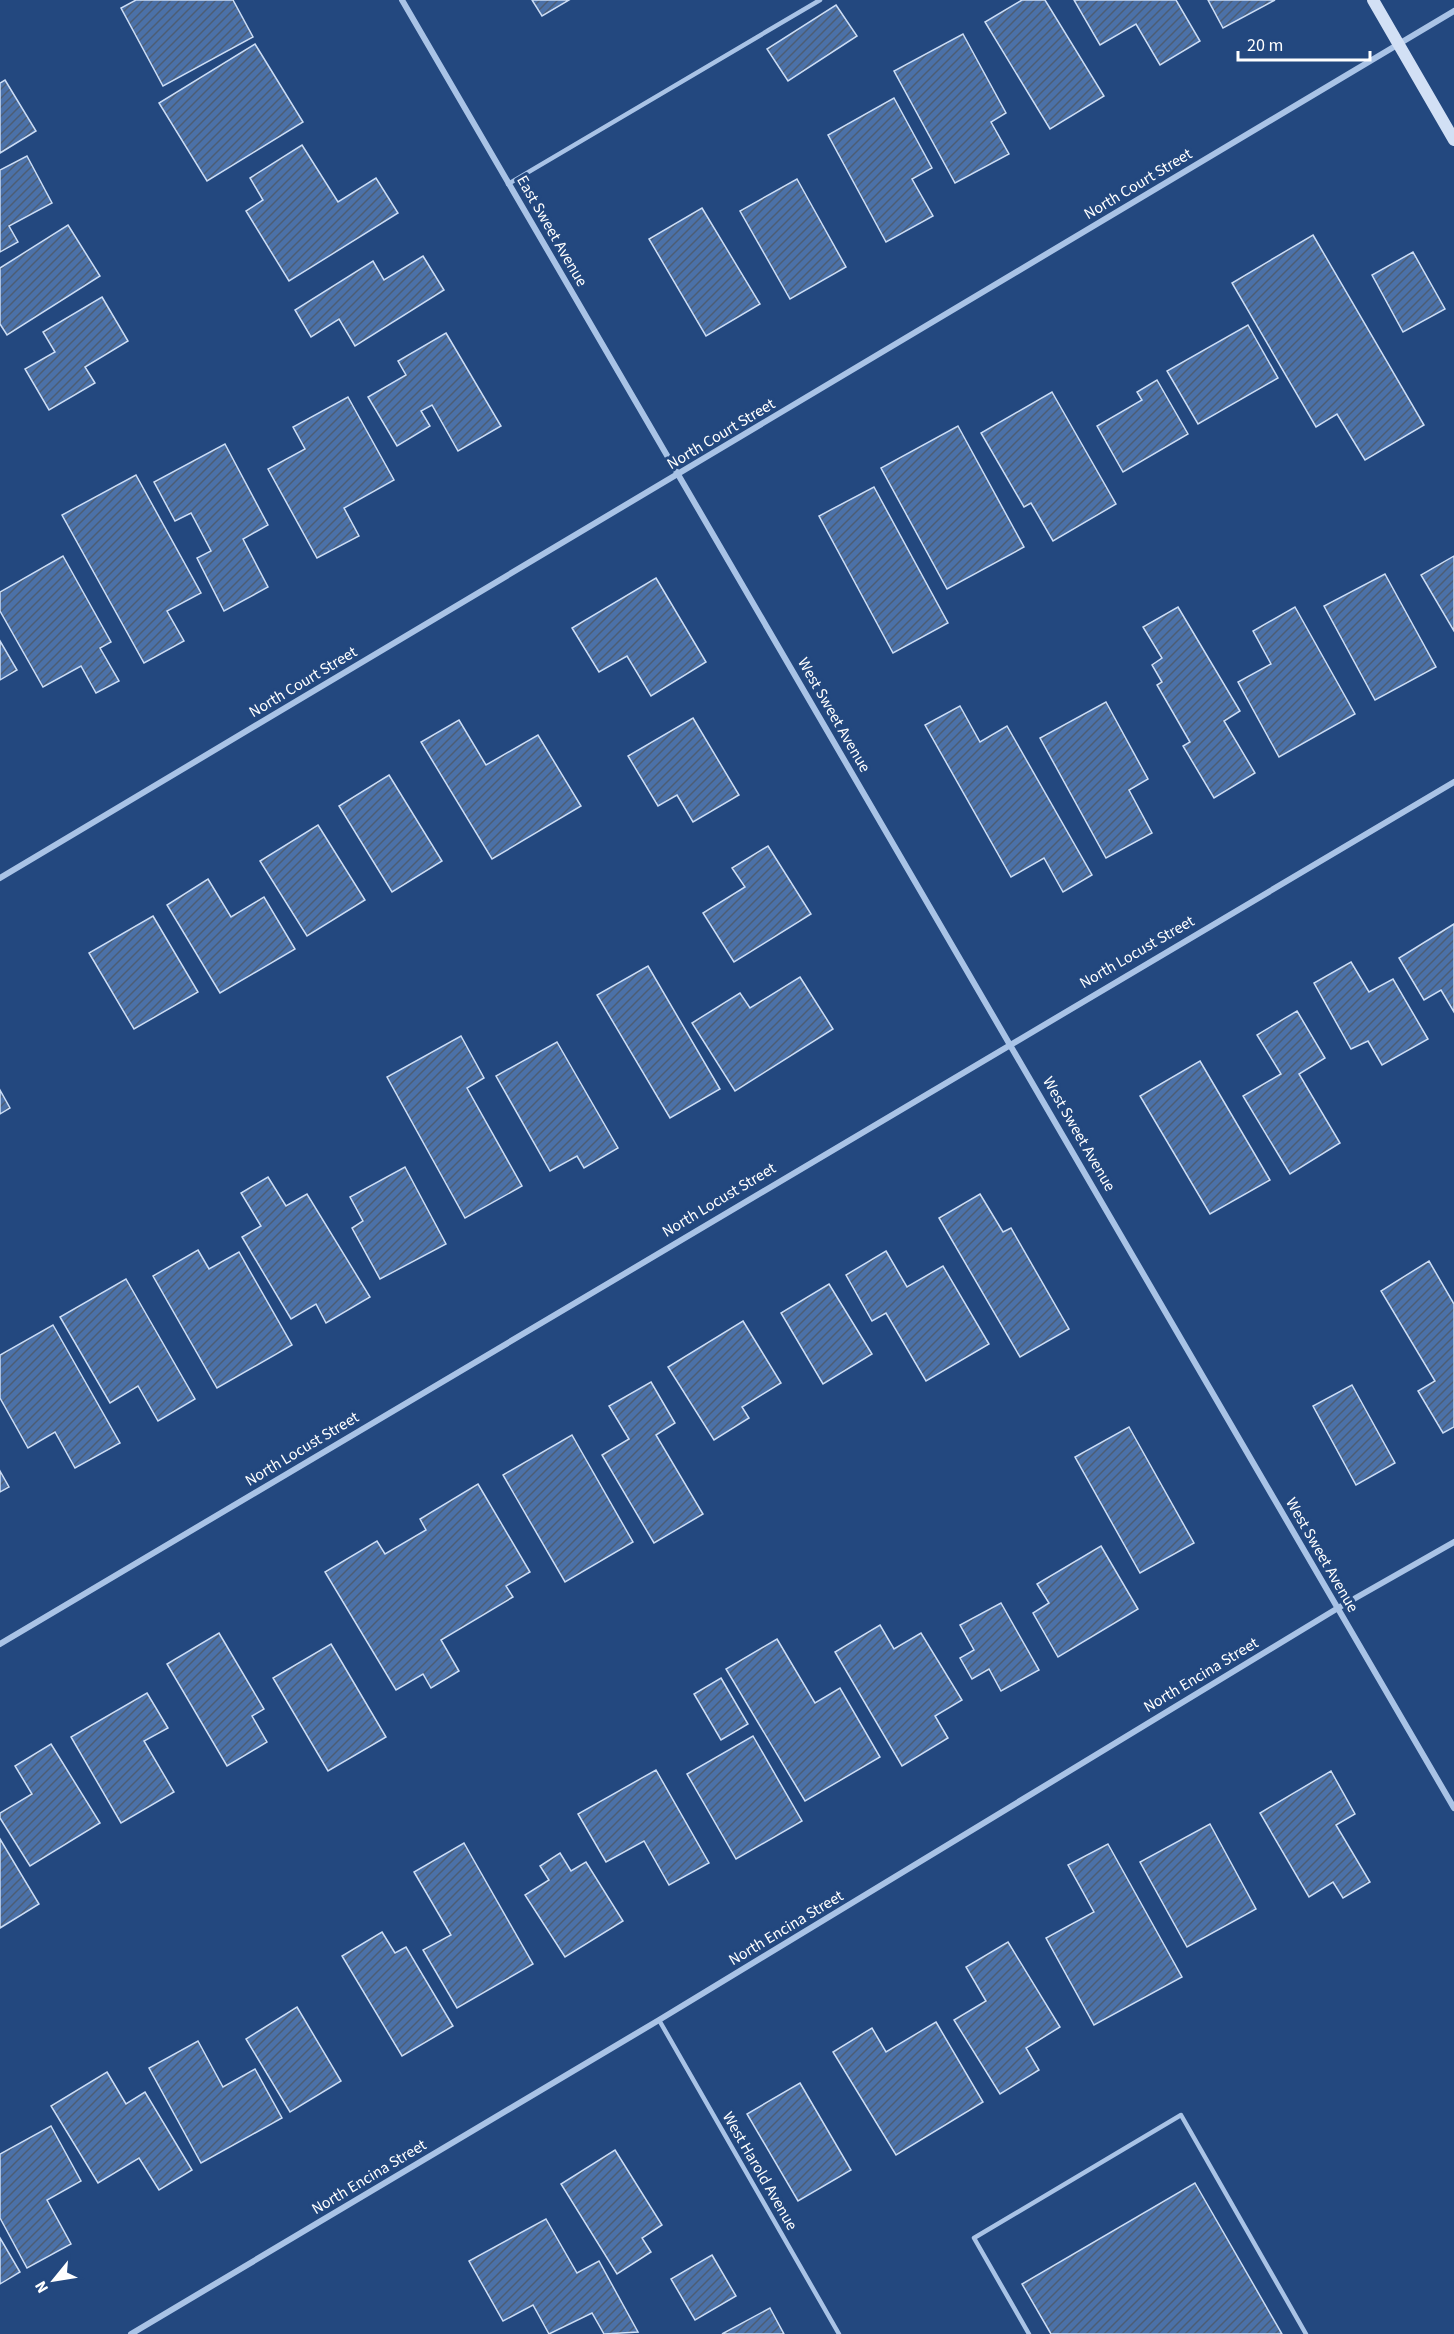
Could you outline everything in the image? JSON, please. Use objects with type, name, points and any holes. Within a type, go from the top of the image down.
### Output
[{"type":"main road","points":[[1373,0],[1454,140]]},
{"type":"street","name":"East Sweet Avenue","points":[[402,0],[678,476]]},
{"type":"street","name":"North Court Street","points":[[0,878],[678,476],[1454,11]]},
{"type":"street","name":"West Sweet Avenue","points":[[678,476],[1011,1042],[1454,1808]]},
{"type":"street","name":"North Locust Street","points":[[0,1644],[1011,1042],[1454,782]]},
{"type":"street","name":"North Encina Street","points":[[130,2334],[659,2020],[1338,1608],[1454,1542]]},
{"type":"lane","points":[[508,184],[820,0]]},
{"type":"lane","name":"West Harold Avenue","points":[[659,2020],[839,2334]]},
{"type":"lane","points":[[1029,2334],[974,2238],[1181,2115],[1306,2334]]},
{"type":"building","points":[[136,0],[233,0],[253,37],[163,86],[121,8]]},
{"type":"building","points":[[532,0],[569,0],[542,16]]},
{"type":"building","points":[[1022,0],[1045,0],[1104,96],[1050,129],[985,22]]},
{"type":"building","points":[[1074,0],[1176,0],[1200,41],[1160,65],[1136,24],[1100,45]]},
{"type":"building","points":[[1208,0],[1275,0],[1223,28]]},
{"type":"building","points":[[836,5],[857,36],[788,81],[767,49]]},
{"type":"building","points":[[963,34],[1006,113],[991,122],[1009,154],[955,183],[894,71]]},
{"type":"building","points":[[255,44],[303,122],[207,181],[159,103]]},
{"type":"building","points":[[5,80],[36,131],[0,153],[0,83]]},
{"type":"building","points":[[894,98],[932,168],[912,179],[933,216],[886,242],[828,135]]},
{"type":"building","points":[[302,145],[338,202],[376,178],[398,213],[289,281],[246,211],[263,200],[250,178]]},
{"type":"building","points":[[27,156],[52,203],[9,226],[18,242],[0,252],[0,170]]},
{"type":"building","points":[[797,179],[846,267],[790,299],[740,211]]},
{"type":"building","points":[[702,208],[760,304],[706,336],[649,239]]},
{"type":"building","points":[[68,225],[100,276],[7,335],[0,324],[0,268]]},
{"type":"building","points":[[1313,235],[1424,425],[1365,460],[1337,414],[1316,427],[1232,283]]},
{"type":"building","points":[[1413,252],[1445,309],[1403,332],[1372,275]]},
{"type":"building","points":[[423,256],[444,290],[355,346],[339,319],[311,337],[295,310],[373,261],[384,280]]},
{"type":"building","points":[[102,297],[128,341],[85,367],[95,383],[49,410],[25,369],[55,352],[43,332]]},
{"type":"building","points":[[1248,325],[1278,378],[1198,424],[1167,371]]},
{"type":"building","points":[[446,333],[501,426],[458,451],[432,405],[421,411],[430,426],[397,446],[368,397],[406,375],[398,361]]},
{"type":"building","points":[[1157,380],[1188,434],[1123,472],[1097,426],[1142,400],[1137,392]]},
{"type":"building","points":[[1052,392],[1116,504],[1053,541],[1031,503],[1024,507],[981,433]]},
{"type":"building","points":[[348,397],[394,480],[344,508],[359,536],[317,558],[268,469],[305,449],[293,427]]},
{"type":"building","points":[[958,426],[1024,547],[947,589],[881,468]]},
{"type":"building","points":[[225,444],[268,525],[243,539],[268,587],[224,611],[197,558],[211,551],[191,513],[175,521],[154,482]]},
{"type":"building","points":[[136,475],[201,593],[167,611],[184,641],[144,663],[62,515]]},
{"type":"building","points":[[874,487],[948,623],[893,653],[819,516]]},
{"type":"building","points":[[63,556],[111,642],[100,648],[119,681],[96,693],[81,666],[43,687],[0,611],[0,592]]},
{"type":"building","points":[[1454,556],[1454,631],[1421,575]]},
{"type":"building","points":[[1385,574],[1436,667],[1375,700],[1324,606]]},
{"type":"building","points":[[656,578],[706,662],[651,696],[627,656],[599,672],[572,628]]},
{"type":"building","points":[[1178,607],[1240,711],[1224,721],[1255,773],[1214,798],[1183,746],[1190,742],[1157,685],[1162,682],[1152,665],[1162,658],[1143,627]]},
{"type":"building","points":[[1295,607],[1355,714],[1279,757],[1238,682],[1271,664],[1253,631]]},
{"type":"building","points":[[0,641],[17,670],[0,680]]},
{"type":"building","points":[[1106,702],[1148,779],[1129,790],[1152,833],[1106,858],[1040,738]]},
{"type":"building","points":[[960,706],[980,742],[1007,726],[1092,875],[1063,892],[1044,858],[1011,877],[925,725]]},
{"type":"building","points":[[693,718],[739,795],[693,822],[677,795],[658,806],[628,756]]},
{"type":"building","points":[[459,720],[486,765],[538,735],[581,806],[492,859],[421,742]]},
{"type":"building","points":[[389,775],[442,861],[392,892],[339,806]]},
{"type":"building","points":[[318,825],[365,900],[307,936],[260,861]]},
{"type":"building","points":[[768,846],[811,914],[734,962],[703,913],[745,887],[732,868]]},
{"type":"building","points":[[208,879],[231,917],[264,897],[295,949],[220,993],[167,905]]},
{"type":"building","points":[[153,916],[198,992],[134,1029],[89,953]]},
{"type":"building","points":[[1454,924],[1454,1012],[1441,990],[1424,1000],[1399,958]]},
{"type":"building","points":[[1351,962],[1369,992],[1393,979],[1428,1039],[1382,1065],[1368,1041],[1351,1049],[1314,983]]},
{"type":"building","points":[[648,966],[720,1089],[670,1118],[597,995]]},
{"type":"building","points":[[800,977],[833,1029],[735,1091],[692,1023],[740,993],[750,1008]]},
{"type":"building","points":[[1297,1011],[1325,1058],[1299,1074],[1340,1143],[1290,1174],[1243,1096],[1281,1074],[1257,1035]]},
{"type":"building","points":[[461,1036],[484,1078],[467,1088],[522,1186],[465,1218],[387,1077]]},
{"type":"building","points":[[557,1042],[618,1148],[584,1168],[577,1156],[550,1171],[496,1076]]},
{"type":"building","points":[[1200,1061],[1270,1180],[1210,1214],[1140,1096]]},
{"type":"building","points":[[0,1090],[10,1108],[0,1114]]},
{"type":"building","points":[[405,1167],[446,1244],[380,1279],[352,1228],[363,1221],[350,1197]]},
{"type":"building","points":[[268,1177],[286,1206],[307,1194],[370,1297],[326,1323],[316,1304],[291,1319],[242,1237],[261,1226],[241,1193]]},
{"type":"building","points":[[980,1194],[1003,1232],[1011,1228],[1069,1329],[1020,1357],[939,1218]]},
{"type":"building","points":[[198,1250],[209,1269],[239,1252],[292,1345],[217,1388],[153,1276]]},
{"type":"building","points":[[886,1251],[907,1287],[943,1266],[989,1344],[926,1381],[886,1313],[872,1321],[846,1275]]},
{"type":"building","points":[[1429,1261],[1454,1304],[1454,1427],[1443,1433],[1418,1391],[1435,1381],[1381,1291]]},
{"type":"building","points":[[126,1279],[195,1399],[158,1421],[138,1386],[110,1403],[60,1317]]},
{"type":"building","points":[[829,1284],[872,1354],[823,1384],[781,1313]]},
{"type":"building","points":[[743,1321],[781,1383],[742,1407],[749,1418],[714,1440],[668,1367]]},
{"type":"building","points":[[53,1325],[120,1443],[75,1468],[55,1432],[28,1448],[0,1398],[0,1355]]},
{"type":"building","points":[[651,1382],[675,1423],[656,1435],[703,1514],[654,1543],[602,1455],[629,1439],[609,1406]]},
{"type":"building","points":[[1352,1385],[1395,1463],[1356,1485],[1313,1406]]},
{"type":"building","points":[[1129,1427],[1194,1543],[1140,1573],[1075,1457]]},
{"type":"building","points":[[572,1435],[633,1542],[565,1582],[503,1475]]},
{"type":"building","points":[[0,1471],[9,1487],[0,1492]]},
{"type":"building","points":[[478,1484],[530,1572],[506,1586],[513,1597],[441,1640],[459,1671],[431,1688],[423,1674],[396,1690],[325,1572],[377,1541],[385,1554],[426,1530],[420,1519]]},
{"type":"building","points":[[1101,1546],[1138,1609],[1058,1657],[1033,1613],[1049,1603],[1037,1584]]},
{"type":"building","points":[[1001,1603],[1039,1670],[1001,1691],[989,1669],[972,1679],[960,1658],[974,1650],[960,1625]]},
{"type":"building","points":[[880,1625],[894,1649],[921,1633],[962,1700],[935,1716],[948,1738],[902,1766],[835,1652]]},
{"type":"building","points":[[219,1633],[264,1709],[252,1716],[267,1742],[227,1766],[167,1664]]},
{"type":"building","points":[[777,1639],[815,1703],[840,1688],[880,1757],[805,1801],[726,1669]]},
{"type":"building","points":[[331,1644],[386,1737],[328,1771],[273,1678]]},
{"type":"building","points":[[721,1678],[748,1724],[721,1740],[694,1694]]},
{"type":"building","points":[[147,1693],[168,1728],[144,1741],[174,1792],[121,1823],[71,1737]]},
{"type":"building","points":[[753,1736],[802,1821],[736,1859],[687,1774]]},
{"type":"building","points":[[51,1744],[100,1823],[30,1866],[0,1818],[0,1813],[32,1794],[15,1766]]},
{"type":"building","points":[[656,1770],[709,1863],[669,1885],[644,1841],[606,1862],[578,1814]]},
{"type":"building","points":[[1331,1771],[1355,1814],[1336,1825],[1370,1882],[1343,1898],[1333,1882],[1309,1897],[1260,1813]]},
{"type":"building","points":[[1210,1824],[1256,1909],[1187,1947],[1140,1862]]},
{"type":"building","points":[[0,1839],[39,1904],[0,1928]]},
{"type":"building","points":[[464,1843],[533,1964],[457,2008],[423,1950],[451,1935],[414,1872]]},
{"type":"building","points":[[1108,1844],[1182,1977],[1094,2025],[1046,1938],[1094,1912],[1068,1865]]},
{"type":"building","points":[[560,1853],[571,1871],[586,1862],[623,1921],[565,1957],[525,1895],[549,1880],[540,1866]]},
{"type":"building","points":[[382,1932],[395,1953],[406,1947],[453,2026],[402,2056],[342,1956]]},
{"type":"building","points":[[1008,1942],[1060,2027],[1026,2048],[1039,2070],[1000,2094],[954,2020],[986,2001],[966,1967]]},
{"type":"building","points":[[297,2007],[341,2081],[290,2112],[246,2039]]},
{"type":"building","points":[[936,2022],[983,2102],[896,2155],[833,2052],[872,2028],[886,2052]]},
{"type":"building","points":[[198,2041],[223,2087],[255,2069],[282,2118],[201,2163],[149,2068]]},
{"type":"building","points":[[107,2072],[126,2104],[145,2092],[192,2170],[159,2190],[139,2158],[98,2183],[51,2106]]},
{"type":"building","points":[[800,2083],[851,2170],[798,2201],[747,2114]]},
{"type":"building","points":[[51,2126],[81,2181],[47,2200],[71,2244],[27,2268],[0,2218],[0,2154]]},
{"type":"building","points":[[615,2150],[662,2225],[642,2238],[651,2252],[617,2274],[561,2184]]},
{"type":"building","points":[[1195,2183],[1282,2334],[1051,2334],[1022,2284]]},
{"type":"building","points":[[546,2219],[577,2273],[599,2261],[638,2332],[604,2334],[592,2313],[549,2334],[533,2305],[503,2321],[469,2261]]},
{"type":"building","points":[[0,2238],[20,2272],[0,2284]]},
{"type":"building","points":[[712,2255],[736,2296],[695,2320],[671,2279]]},
{"type":"building","points":[[770,2308],[784,2334],[722,2334]]}]
